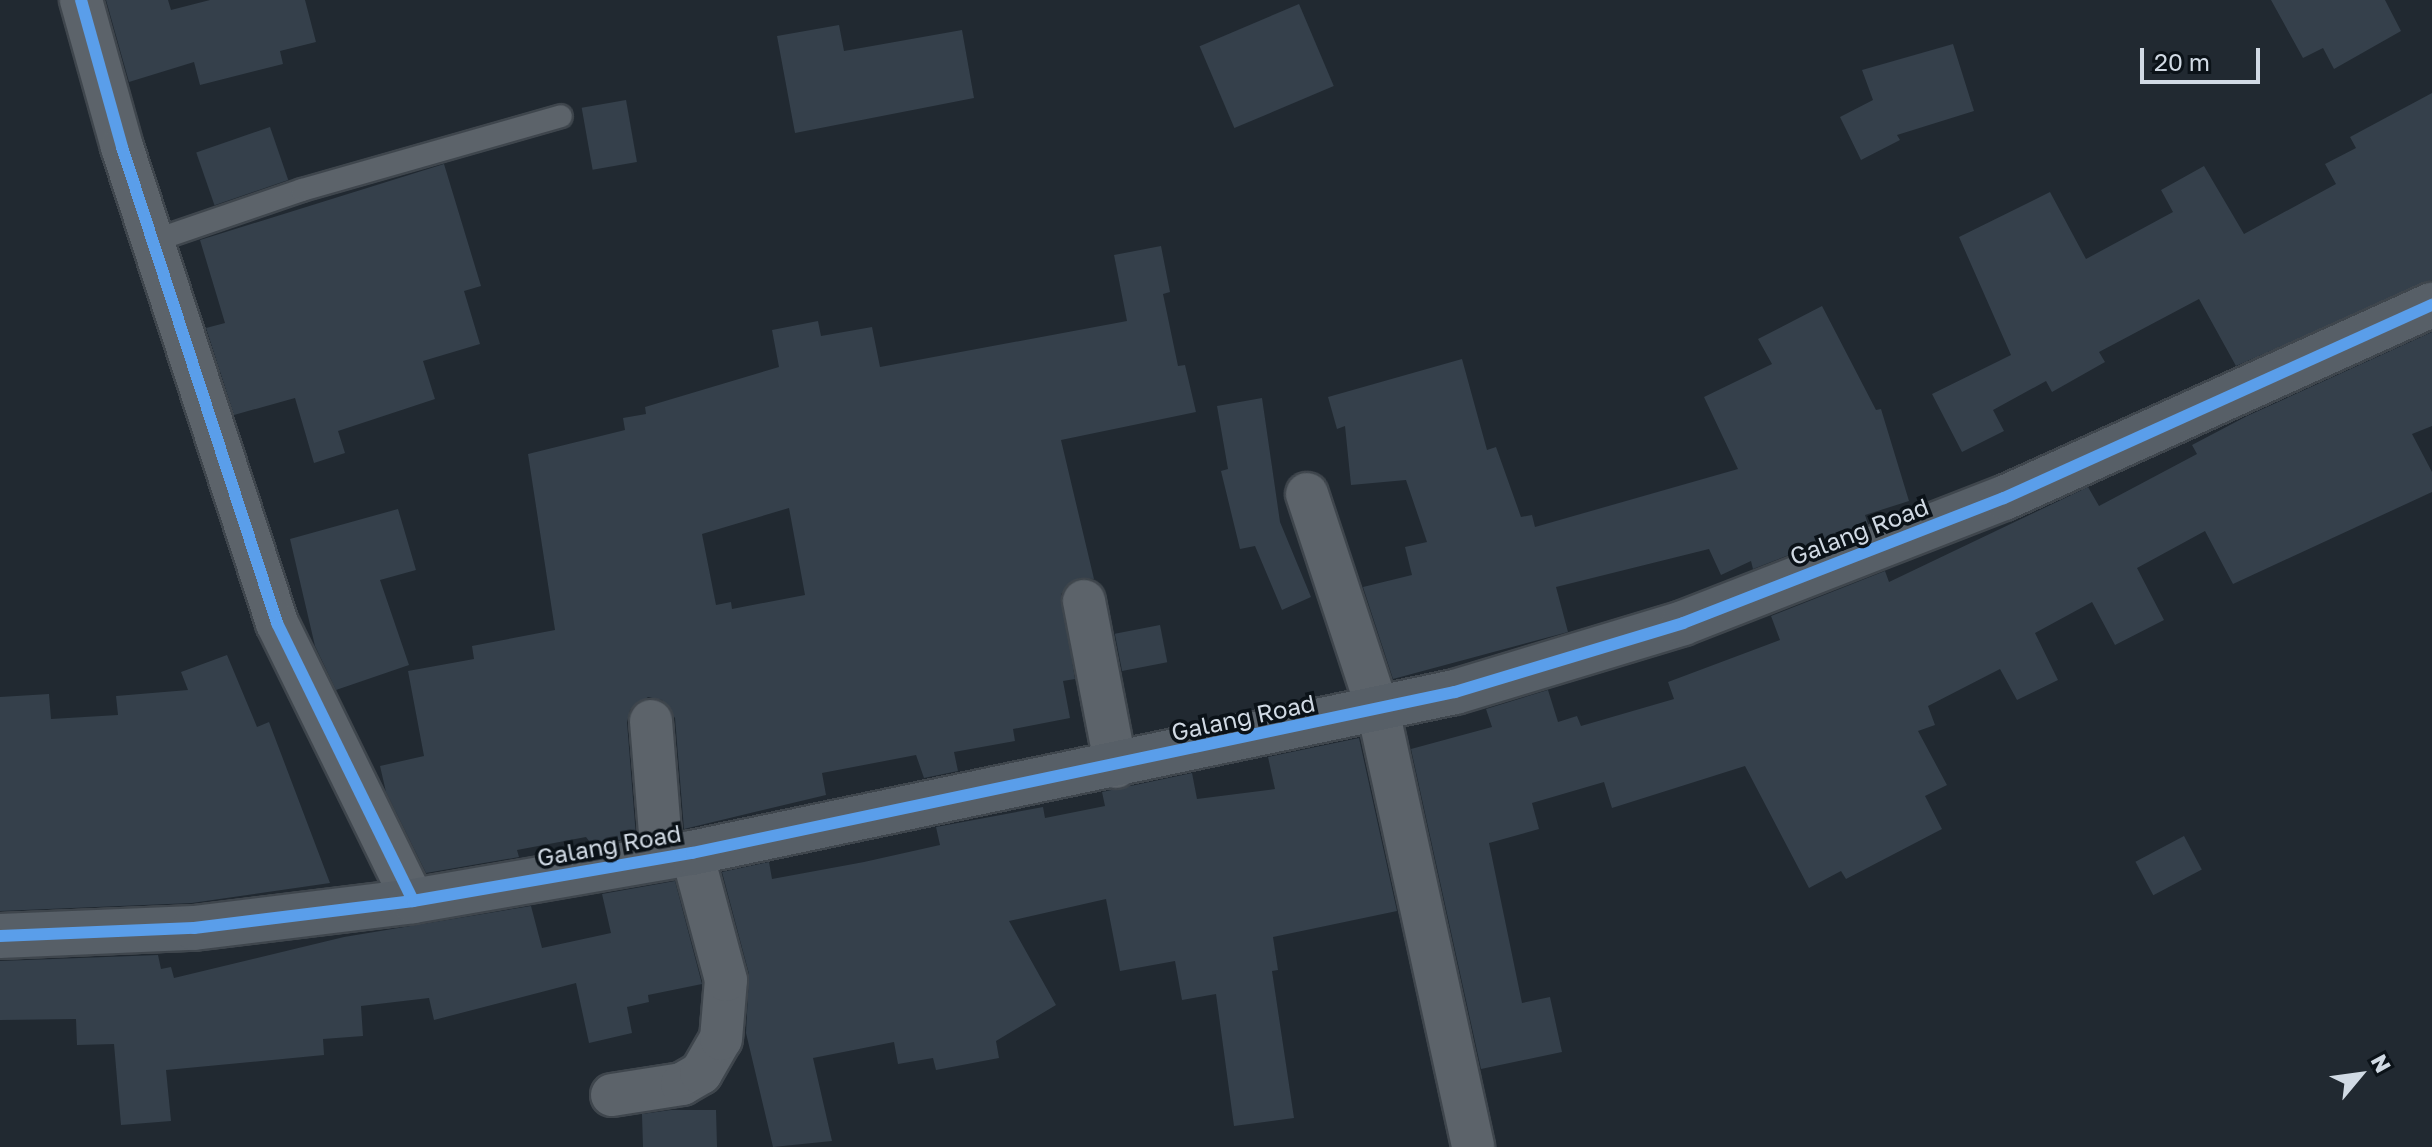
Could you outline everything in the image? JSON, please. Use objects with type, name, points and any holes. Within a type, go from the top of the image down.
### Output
[{"type":"street","points":[[81,0],[153,241],[277,623],[413,901]]},
{"type":"street","name":"Galang Road","points":[[0,936],[194,928],[413,901],[677,856],[1378,710],[1608,650],[1698,618],[2004,498],[2432,305]]},
{"type":"street","points":[[1307,494],[1378,710],[1473,1147]]},
{"type":"street","points":[[1084,601],[1116,767]]},
{"type":"street","points":[[612,1095],[682,1084],[701,1073],[721,1039],[726,980],[677,856],[651,721]]},
{"type":"lane","points":[[153,241],[347,177],[561,116]]},
{"type":"building","points":[[106,0],[168,0],[171,10],[210,0],[305,0],[316,42],[280,51],[283,64],[200,85],[194,62],[129,82]]},
{"type":"building","points":[[2271,0],[2385,0],[2401,31],[2334,69],[2323,48],[2303,58]]},
{"type":"building","points":[[1299,4],[1334,86],[1234,128],[1200,46]]},
{"type":"building","points":[[839,25],[844,51],[962,30],[974,98],[795,133],[777,36]]},
{"type":"building","points":[[1953,44],[1974,111],[1897,135],[1900,140],[1861,160],[1840,117],[1873,100],[1862,70]]},
{"type":"building","points":[[2432,93],[2432,280],[2236,366],[2199,299],[2099,352],[2105,362],[2052,392],[2046,381],[1993,410],[2004,431],[1962,452],[1932,394],[2011,355],[1959,237],[2050,192],[2086,259],[2173,212],[2161,190],[2204,166],[2244,234],[2336,184],[2325,164],[2356,148],[2350,137]]},
{"type":"building","points":[[626,100],[637,162],[593,170],[582,108]]},
{"type":"building","points":[[270,127],[288,180],[214,205],[196,152]]},
{"type":"building","points":[[444,164],[481,286],[464,291],[480,344],[423,361],[435,399],[338,431],[345,453],[314,463],[295,398],[234,415],[206,328],[225,323],[200,240]]},
{"type":"building","points":[[1161,246],[1170,292],[1163,294],[1178,366],[1185,365],[1196,412],[1061,440],[1094,579],[1079,578],[1061,594],[1075,679],[1063,681],[1070,718],[1013,729],[1015,741],[954,752],[958,771],[924,778],[916,755],[822,773],[826,795],[684,829],[675,718],[662,700],[648,697],[630,710],[627,722],[636,837],[592,845],[586,837],[517,850],[519,857],[426,873],[386,792],[380,766],[424,756],[408,671],[474,659],[472,646],[555,630],[528,454],[625,430],[623,418],[646,414],[645,407],[779,367],[772,330],[818,321],[821,336],[872,327],[880,367],[1127,321],[1114,255]],"holes":[[[789,508],[805,595],[732,609],[731,602],[716,605],[702,534]]]},
{"type":"building","points":[[1822,306],[1876,410],[1881,409],[1909,501],[1865,515],[1868,524],[1753,569],[1751,561],[1721,575],[1709,549],[1556,587],[1568,632],[1393,679],[1363,587],[1412,575],[1405,547],[1427,542],[1406,480],[1351,485],[1345,426],[1337,429],[1328,397],[1462,359],[1487,450],[1496,447],[1521,517],[1532,515],[1535,527],[1738,469],[1704,397],[1772,364],[1758,339]]},
{"type":"building","points":[[2432,332],[2432,426],[2412,434],[2432,472],[2432,492],[2233,584],[2205,531],[2137,568],[2164,620],[2115,645],[2092,602],[2035,633],[2058,680],[2017,700],[2000,669],[1928,706],[1935,725],[1918,731],[1947,785],[1925,796],[1942,829],[1846,879],[1841,871],[1809,888],[1745,766],[1612,808],[1604,782],[1532,803],[1539,829],[1489,843],[1522,1003],[1550,997],[1562,1052],[1481,1069],[1411,749],[1492,727],[1486,709],[1548,690],[1558,722],[1577,716],[1581,726],[1674,699],[1668,682],[1780,640],[1771,616],[1885,571],[1889,582],[2088,487],[2099,506],[2197,454],[2192,445],[2247,416]]},
{"type":"building","points":[[1262,398],[1280,522],[1311,597],[1282,610],[1255,546],[1240,549],[1221,471],[1228,469],[1217,406]]},
{"type":"building","points":[[398,509],[416,570],[380,580],[409,665],[336,690],[315,646],[290,539]]},
{"type":"building","points":[[1160,625],[1167,662],[1122,671],[1115,634]]},
{"type":"building","points":[[227,655],[257,727],[269,722],[330,883],[192,903],[0,911],[0,697],[49,694],[51,719],[118,715],[116,696],[188,690],[181,672]]},
{"type":"building","points":[[1359,738],[1397,911],[1273,937],[1278,970],[1272,971],[1294,1118],[1234,1126],[1216,994],[1182,1000],[1175,961],[1120,971],[1106,899],[1009,921],[1056,1005],[996,1041],[999,1058],[936,1070],[933,1058],[898,1064],[894,1042],[813,1058],[832,1141],[773,1147],[746,1033],[749,974],[722,872],[769,862],[772,879],[864,862],[940,845],[936,827],[1043,807],[1045,818],[1105,806],[1102,792],[1192,773],[1197,799],[1275,789],[1268,757]]},
{"type":"building","points":[[2184,836],[2202,870],[2153,895],[2135,862]]},
{"type":"building","points":[[675,881],[702,984],[648,995],[649,1002],[627,1007],[632,1033],[589,1043],[576,983],[434,1020],[429,998],[361,1006],[363,1036],[323,1039],[324,1055],[166,1070],[171,1121],[121,1125],[114,1044],[77,1045],[76,1019],[0,1020],[0,961],[158,955],[161,969],[171,967],[174,978],[344,937],[531,906],[542,948],[611,933],[602,894]]},
{"type":"building","points":[[671,1110],[716,1110],[717,1147],[643,1147],[642,1114]]},
{"type":"cycle path","points":[[81,0],[122,147],[277,623],[413,901]]},
{"type":"cycle path","points":[[0,936],[194,928],[413,901],[692,853],[1455,692],[1683,623],[2004,498],[2432,305]]}]
